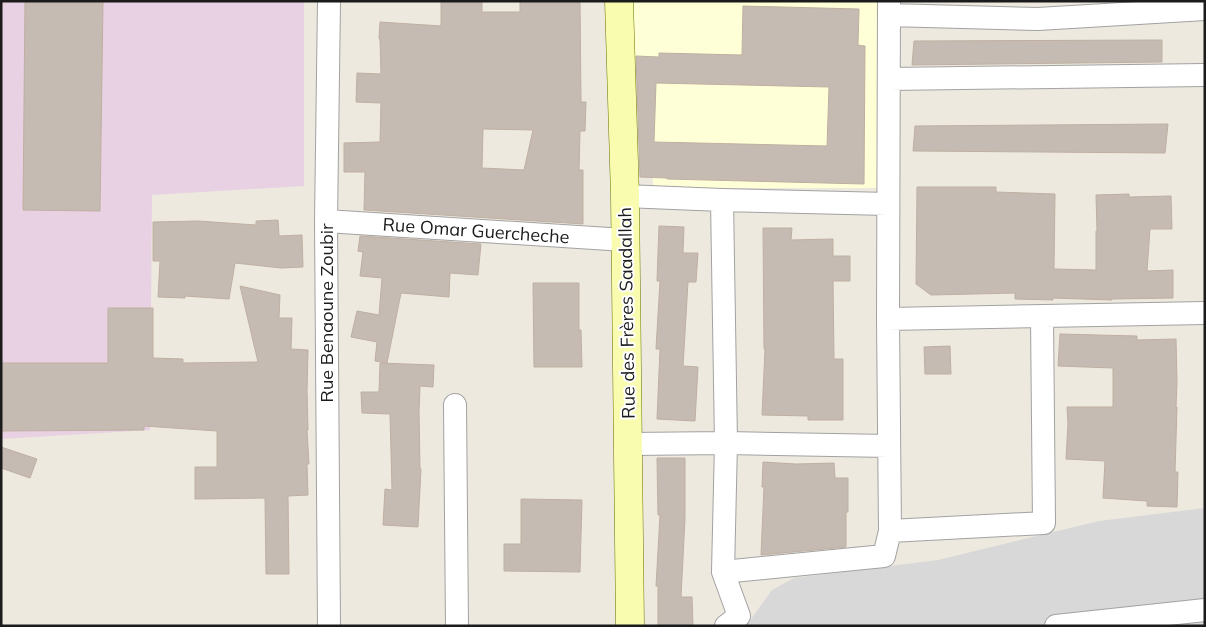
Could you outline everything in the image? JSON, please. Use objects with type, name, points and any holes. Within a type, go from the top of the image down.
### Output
[{"type":"street","name":"Rue Benaoune Zoubir","points":[[329,1],[326,221],[330,626]]},
{"type":"street","name":"Rue des Frères Saadallah","points":[[620,1],[626,240],[630,626]]},
{"type":"street","points":[[723,572],[884,556],[890,531],[888,319],[889,8],[1038,19],[1205,9]]},
{"type":"street","points":[[889,79],[1205,74]]},
{"type":"street","points":[[625,196],[888,204]]},
{"type":"street","points":[[722,200],[726,443],[723,572],[739,616],[726,626]]},
{"type":"street","name":"Rue Omar Guercheche","points":[[326,221],[626,240]]},
{"type":"street","points":[[888,319],[1205,312]]},
{"type":"street","points":[[890,531],[1044,523],[1042,317]]},
{"type":"street","points":[[455,405],[457,626]]},
{"type":"street","points":[[629,444],[726,443],[889,446]]},
{"type":"street","points":[[1056,626],[1114,622],[1205,610]]},
{"type":"shaded area","points":[[1,1],[304,1],[304,186],[152,195],[150,430],[1,439]]},
{"type":"shaded area","points":[[626,1],[879,1],[878,188],[654,188]]},
{"type":"shaded area","points":[[1205,508],[1205,626],[746,626],[772,590],[794,578],[938,560],[1099,521]]},
{"type":"building","points":[[25,1],[103,1],[100,211],[23,210]]},
{"type":"building","points":[[441,1],[482,1],[482,12],[520,12],[520,1],[580,1],[581,102],[586,102],[585,131],[580,131],[579,170],[583,170],[583,224],[364,210],[365,172],[344,172],[344,143],[380,142],[381,103],[356,102],[357,73],[381,74],[380,22],[441,26]],"holes":[[[483,129],[533,130],[524,170],[482,168]]]},
{"type":"building","points":[[743,6],[859,9],[858,45],[865,46],[864,184],[640,177],[636,56],[659,57],[659,53],[742,55]],"holes":[[[656,83],[829,87],[827,146],[654,142]]]},
{"type":"building","points":[[1162,40],[1162,62],[912,65],[914,41]]},
{"type":"building","points":[[1168,124],[1165,153],[913,151],[915,126]]},
{"type":"building","points":[[917,187],[996,187],[996,192],[1055,194],[1054,269],[1096,270],[1096,195],[1129,194],[1129,197],[1171,196],[1172,229],[1150,229],[1147,271],[1173,270],[1173,298],[1112,300],[1053,298],[1053,300],[1015,299],[1015,293],[931,295],[916,284]]},
{"type":"building","points":[[278,220],[279,236],[302,235],[303,267],[281,268],[235,263],[229,299],[185,296],[185,298],[158,297],[160,261],[153,261],[153,222],[198,221],[256,225],[256,221]]},
{"type":"building","points":[[659,226],[684,227],[683,253],[698,253],[696,282],[688,282],[683,366],[698,367],[695,421],[657,419],[660,349],[656,349],[660,281],[657,281]]},
{"type":"building","points":[[763,228],[792,228],[791,240],[833,239],[833,256],[850,256],[850,281],[833,281],[834,359],[843,359],[843,420],[808,420],[808,416],[762,415],[765,349]]},
{"type":"building","points":[[360,236],[481,244],[478,275],[450,273],[449,297],[401,293],[387,363],[375,361],[377,342],[351,337],[357,311],[379,315],[382,278],[360,276],[363,252],[358,251]]},
{"type":"building","points":[[533,283],[579,283],[579,330],[581,330],[582,367],[534,367]]},
{"type":"building","points":[[240,286],[280,295],[279,318],[292,318],[291,349],[308,350],[308,495],[288,496],[289,574],[266,574],[265,498],[195,499],[195,467],[217,467],[217,431],[144,426],[144,430],[1,431],[1,363],[108,363],[108,308],[153,308],[153,358],[183,359],[183,363],[258,362]]},
{"type":"building","points":[[1060,334],[1137,336],[1137,340],[1176,339],[1177,407],[1175,472],[1178,472],[1177,507],[1147,506],[1147,501],[1103,498],[1105,461],[1066,459],[1067,407],[1113,407],[1113,368],[1058,366]]},
{"type":"building","points":[[950,346],[951,374],[925,374],[924,347]]},
{"type":"building","points":[[380,363],[434,365],[433,387],[420,386],[421,469],[418,527],[383,525],[385,489],[392,490],[390,414],[362,413],[361,392],[379,392]]},
{"type":"building","points":[[1,447],[37,459],[30,478],[1,468]]},
{"type":"building","points":[[657,458],[685,458],[685,518],[681,597],[692,597],[693,626],[658,626],[658,586],[656,586],[660,515],[658,515]]},
{"type":"building","points":[[763,462],[796,464],[834,463],[835,478],[848,478],[846,547],[761,555],[764,487],[762,487]]},
{"type":"building","points":[[521,499],[582,500],[580,572],[504,571],[504,544],[521,544]]}]
